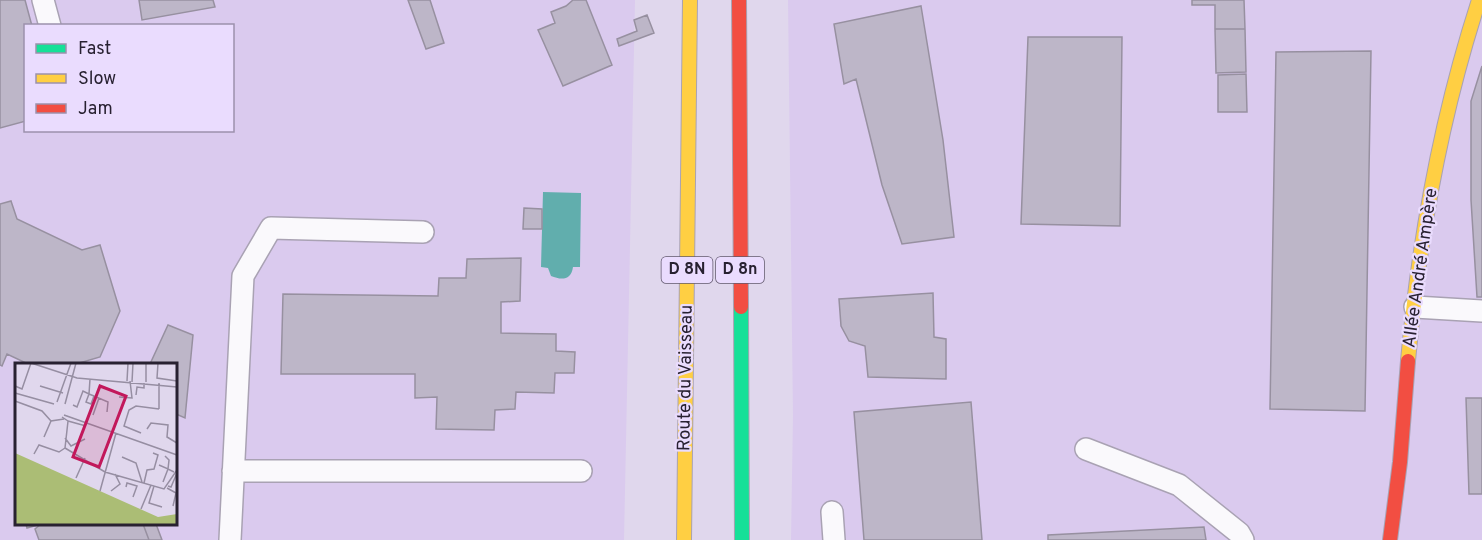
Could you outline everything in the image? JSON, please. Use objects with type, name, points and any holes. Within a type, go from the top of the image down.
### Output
[{"type":"main road","name":"Route du Vaisseau","points":[[684,540],[690,0]]},
{"type":"main road","name":"D 8n","points":[[739,0],[742,540]]},
{"type":"main road","name":"Allée André Ampère","points":[[1390,540],[1398,488],[1415,307],[1437,157],[1468,32],[1479,0]]},
{"type":"lane","points":[[43,0],[49,24]]},
{"type":"lane","points":[[230,540],[243,276],[271,228],[423,232]]},
{"type":"lane","points":[[1415,307],[1482,311]]},
{"type":"lane","points":[[1086,449],[1179,485],[1239,533],[1243,540]]},
{"type":"lane","points":[[233,471],[580,471]]},
{"type":"lane","points":[[832,512],[834,540]]},
{"type":"shaded area","points":[[0,0],[635,0],[624,540],[0,540]]},
{"type":"shaded area","points":[[788,0],[1482,0],[1482,540],[791,540],[793,416]]},
{"type":"shaded area","points":[[543,192],[581,193],[580,267],[573,267],[570,275],[565,278],[551,276],[548,268],[541,267]]},
{"type":"building","points":[[0,0],[25,0],[31,24],[24,24],[24,122],[0,128]]},
{"type":"building","points":[[139,0],[213,0],[215,7],[142,20]]},
{"type":"building","points":[[408,0],[430,0],[444,43],[426,49]]},
{"type":"building","points":[[573,0],[586,0],[612,65],[563,86],[538,30],[555,23],[551,12],[566,6]]},
{"type":"building","points":[[1192,0],[1244,0],[1245,29],[1215,29],[1215,5],[1192,5]]},
{"type":"building","points":[[921,6],[943,140],[954,237],[902,244],[882,185],[856,79],[844,84],[834,24]]},
{"type":"building","points":[[647,15],[654,33],[619,46],[617,39],[637,31],[634,20]]},
{"type":"building","points":[[1215,29],[1245,29],[1246,72],[1216,73]]},
{"type":"building","points":[[1028,37],[1122,37],[1120,226],[1021,224]]},
{"type":"building","points":[[1371,51],[1365,411],[1270,409],[1276,52]]},
{"type":"building","points":[[1482,66],[1482,297],[1477,297],[1471,200],[1471,101]]},
{"type":"building","points":[[1246,74],[1247,112],[1218,112],[1218,75]]},
{"type":"building","points":[[11,201],[17,219],[82,250],[100,245],[120,311],[100,357],[79,363],[26,363],[7,354],[2,366],[0,365],[0,204]]},
{"type":"building","points":[[524,208],[542,209],[542,229],[523,229]]},
{"type":"building","points":[[521,258],[520,301],[501,302],[501,333],[556,334],[556,351],[575,352],[574,373],[555,373],[554,393],[516,392],[515,409],[495,410],[494,430],[436,429],[437,397],[415,398],[415,374],[281,374],[283,294],[438,296],[439,278],[466,278],[467,259]]},
{"type":"building","points":[[933,293],[934,337],[946,339],[946,379],[868,377],[865,346],[849,341],[841,326],[839,299]]},
{"type":"building","points":[[168,325],[193,335],[185,418],[177,414],[177,363],[150,363]]},
{"type":"building","points":[[1466,398],[1482,398],[1482,494],[1469,494]]},
{"type":"building","points":[[971,402],[982,540],[864,540],[854,412]]},
{"type":"building","points":[[40,525],[143,525],[149,540],[39,540],[35,529]]},
{"type":"building","points":[[143,525],[156,525],[162,540],[149,540]]},
{"type":"building","points":[[1204,527],[1206,540],[1048,540],[1048,535]]},
{"type":"traffic: fast","points":[[741,307],[742,540]]},
{"type":"traffic: slow","points":[[684,540],[690,0]]},
{"type":"traffic: slow","points":[[1408,361],[1418,269],[1433,178],[1453,88],[1479,0]]},
{"type":"traffic: jam","points":[[739,0],[741,307]]},
{"type":"traffic: jam","points":[[1390,540],[1400,462],[1408,361]]}]
